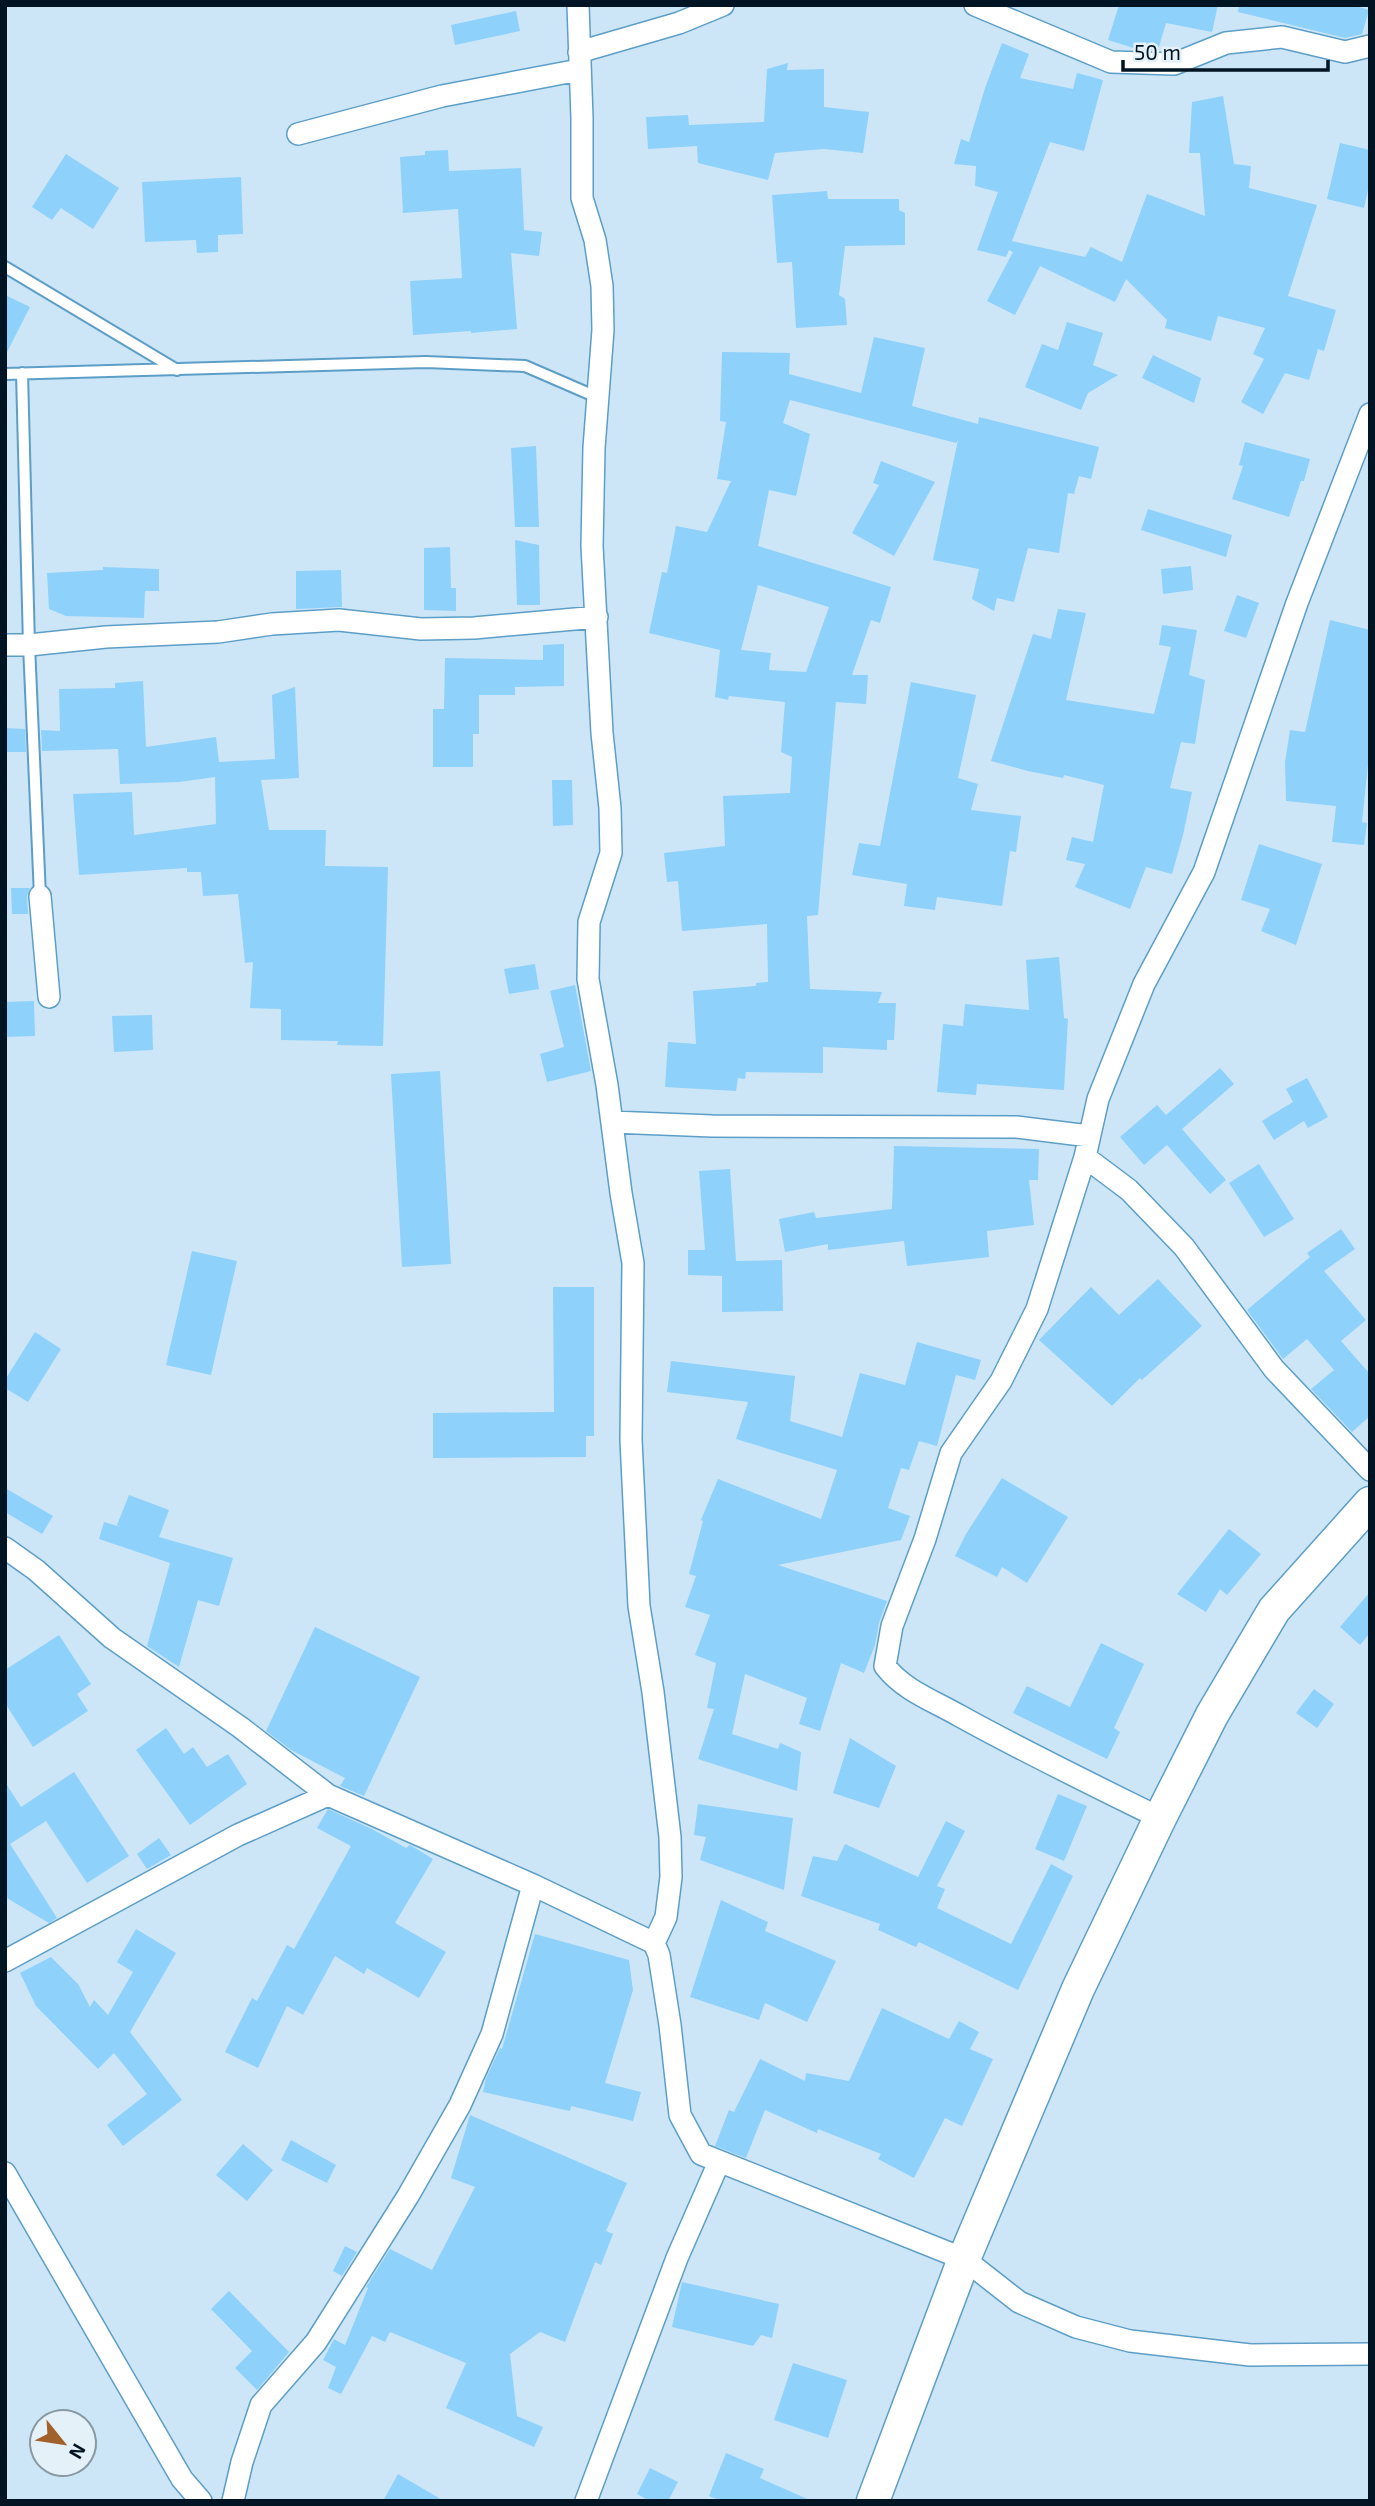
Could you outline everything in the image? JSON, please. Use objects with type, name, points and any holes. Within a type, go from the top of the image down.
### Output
[{"type":"main road","points":[[873,2501],[964,2259],[1078,1989],[1160,1818],[1212,1715],[1274,1610],[1370,1503]]},
{"type":"street","points":[[578,5],[582,198],[595,240],[602,286],[603,330],[594,448],[592,546],[611,853],[589,922],[588,979],[633,1263],[631,1440],[639,1606],[653,1692],[670,1838],[671,1877],[666,1917],[654,1943]]},
{"type":"street","points":[[298,134],[579,61],[723,5]]},
{"type":"street","points":[[975,5],[1111,62],[1174,64],[1226,43],[1282,37],[1345,52],[1370,46]]},
{"type":"street","points":[[1160,1818],[1062,1770],[896,1681],[885,1666],[892,1626],[925,1539],[951,1453],[1001,1381],[1037,1309],[1085,1157],[1098,1099],[1144,984],[1204,872],[1297,603],[1370,414]]},
{"type":"street","points":[[5,645],[29,645],[106,636],[218,632],[272,624],[339,620],[421,629],[474,628],[597,617]]},
{"type":"street","points":[[40,896],[49,997]]},
{"type":"street","points":[[612,1122],[712,1126],[1016,1127],[1089,1136]]},
{"type":"street","points":[[1085,1157],[1129,1190],[1184,1247],[1274,1369],[1370,1470]]},
{"type":"street","points":[[5,1548],[36,1570],[113,1638],[240,1727],[328,1795],[533,1885],[654,1943],[659,1955],[670,2025],[680,2115],[701,2154],[964,2259],[1018,2302],[1076,2327],[1130,2341],[1250,2355],[1370,2354]]},
{"type":"street","points":[[5,1961],[238,1835],[328,1795]]},
{"type":"street","points":[[233,2501],[242,2462],[261,2405],[316,2342],[383,2238],[460,2105],[492,2034],[533,1885]]},
{"type":"street","points":[[586,2501],[677,2258],[719,2162]]},
{"type":"street","points":[[5,2173],[182,2479],[201,2501]]},
{"type":"lane","points":[[5,267],[177,370]]},
{"type":"lane","points":[[5,374],[426,362],[526,366],[598,398]]},
{"type":"lane","points":[[22,373],[29,645],[40,896]]},
{"type":"building","points":[[1119,5],[1218,5],[1212,32],[1166,23],[1158,50],[1140,50],[1108,40]]},
{"type":"building","points":[[1239,5],[1353,5],[1369,10],[1362,34],[1345,38],[1238,12]]},
{"type":"building","points":[[516,11],[520,31],[455,45],[451,25]]},
{"type":"building","points":[[1002,43],[1029,54],[1020,78],[1073,89],[1077,73],[1103,80],[1084,151],[1050,142],[1012,241],[1085,257],[1091,247],[1122,262],[1147,194],[1205,216],[1200,153],[1189,153],[1192,102],[1223,96],[1234,164],[1251,166],[1249,188],[1317,205],[1288,296],[1336,310],[1324,351],[1318,349],[1309,380],[1285,373],[1263,414],[1241,402],[1264,359],[1253,354],[1265,328],[1218,316],[1211,341],[1165,328],[1167,320],[1126,279],[1115,302],[1040,266],[1015,315],[987,301],[1013,252],[1009,250],[1006,257],[977,250],[998,192],[975,186],[976,166],[954,164],[961,139],[969,142]]},
{"type":"building","points":[[788,63],[787,70],[824,69],[824,107],[869,112],[863,153],[824,149],[775,153],[768,180],[698,163],[697,146],[648,149],[646,117],[688,115],[689,125],[764,122],[767,69]]},
{"type":"building","points":[[1340,143],[1370,150],[1370,181],[1364,208],[1327,199]]},
{"type":"building","points":[[448,150],[449,171],[521,168],[524,230],[542,232],[539,256],[511,253],[517,329],[413,335],[410,281],[462,278],[458,209],[403,213],[400,157],[425,155],[425,151]]},
{"type":"building","points":[[66,154],[119,188],[93,229],[61,208],[52,220],[32,207]]},
{"type":"building","points":[[241,177],[243,234],[218,235],[218,252],[197,253],[196,240],[145,242],[142,182]]},
{"type":"building","points":[[827,191],[828,199],[899,199],[899,210],[905,213],[905,245],[845,246],[839,295],[845,299],[847,325],[796,328],[792,262],[777,263],[772,195]]},
{"type":"building","points":[[5,295],[30,307],[5,356]]},
{"type":"building","points":[[1067,322],[1103,333],[1093,365],[1118,375],[1088,393],[1081,410],[1025,387],[1042,344],[1058,350]]},
{"type":"building","points":[[874,337],[925,348],[912,406],[978,424],[979,417],[1099,447],[1091,479],[1079,476],[1074,494],[1068,493],[1059,553],[1028,548],[1014,602],[997,598],[994,611],[972,599],[979,569],[933,560],[958,440],[956,443],[790,400],[783,423],[810,434],[796,496],[769,490],[758,546],[891,587],[880,623],[871,620],[852,675],[868,675],[866,704],[836,702],[818,915],[807,916],[810,989],[882,992],[878,1003],[896,1003],[894,1040],[887,1040],[887,1050],[823,1047],[823,1073],[746,1072],[745,1079],[738,1078],[736,1091],[665,1087],[668,1042],[696,1044],[693,991],[756,986],[756,983],[768,982],[767,924],[682,931],[678,881],[667,882],[664,853],[725,846],[723,796],[790,793],[792,757],[781,752],[785,702],[715,697],[720,650],[649,633],[662,572],[667,573],[676,526],[707,532],[731,481],[717,479],[726,422],[720,421],[722,352],[790,353],[789,374],[861,393]],"holes":[[[758,585],[829,607],[806,672],[769,670],[771,653],[741,650]]]},
{"type":"building","points":[[1153,355],[1201,378],[1194,403],[1142,378]]},
{"type":"building","points":[[1245,442],[1310,459],[1289,517],[1232,499],[1243,466],[1239,465]]},
{"type":"building","points":[[536,446],[539,527],[515,527],[511,448]]},
{"type":"building","points":[[881,461],[935,482],[894,556],[852,533],[879,485],[873,483]]},
{"type":"building","points":[[1148,509],[1232,535],[1226,557],[1141,530]]},
{"type":"building","points":[[515,540],[539,545],[540,605],[517,605]]},
{"type":"building","points":[[450,547],[451,588],[456,588],[456,611],[424,610],[424,548]]},
{"type":"building","points":[[1191,566],[1193,590],[1163,594],[1161,569]]},
{"type":"building","points":[[103,567],[159,569],[159,591],[145,591],[144,618],[66,616],[49,609],[47,573],[103,570]]},
{"type":"building","points":[[341,570],[342,607],[296,609],[296,571]]},
{"type":"building","points":[[1237,595],[1259,603],[1246,638],[1224,631]]},
{"type":"building","points":[[1058,609],[1086,613],[1066,700],[1154,714],[1171,647],[1159,645],[1162,625],[1197,630],[1189,675],[1205,680],[1195,744],[1181,742],[1170,788],[1192,792],[1183,835],[1172,874],[1146,867],[1130,909],[1075,887],[1085,864],[1066,860],[1072,837],[1093,842],[1104,785],[991,761],[1033,634],[1051,639]]},
{"type":"building","points":[[1330,620],[1370,630],[1370,745],[1362,822],[1367,823],[1364,845],[1332,842],[1336,806],[1286,801],[1285,762],[1290,730],[1305,732]]},
{"type":"building","points":[[564,644],[564,686],[515,687],[515,695],[479,695],[479,734],[473,734],[473,767],[433,767],[433,709],[444,709],[445,658],[543,660],[543,645]]},
{"type":"building","points":[[143,681],[146,747],[216,737],[219,762],[275,759],[272,695],[295,687],[299,778],[261,780],[269,830],[326,830],[325,866],[388,867],[383,1046],[337,1045],[338,1041],[281,1040],[281,1009],[250,1008],[253,962],[245,963],[238,894],[203,896],[201,872],[187,872],[187,868],[79,875],[73,794],[132,792],[134,835],[216,824],[215,777],[179,782],[120,784],[118,749],[42,751],[41,730],[60,731],[59,689],[115,688],[115,683]]},
{"type":"building","points":[[911,682],[976,695],[958,778],[978,784],[971,810],[1021,816],[1016,852],[1010,851],[1002,906],[937,897],[935,910],[904,906],[907,884],[852,875],[859,843],[880,846]]},
{"type":"building","points":[[5,728],[25,729],[26,752],[5,752]]},
{"type":"building","points":[[552,780],[572,780],[573,825],[553,826]]},
{"type":"building","points":[[1259,844],[1322,864],[1296,945],[1261,931],[1270,909],[1241,900]]},
{"type":"building","points":[[11,888],[30,888],[27,896],[28,914],[12,914]]},
{"type":"building","points":[[1059,957],[1064,1018],[1068,1019],[1064,1090],[977,1084],[976,1095],[937,1092],[943,1024],[963,1026],[965,1004],[1029,1010],[1026,960]]},
{"type":"building","points":[[535,964],[539,989],[509,994],[504,969]]},
{"type":"building","points":[[575,985],[591,1071],[547,1082],[540,1054],[564,1047],[550,991]]},
{"type":"building","points":[[34,1001],[35,1036],[5,1037],[5,1002]]},
{"type":"building","points":[[152,1015],[153,1050],[114,1052],[112,1016]]},
{"type":"building","points":[[1220,1068],[1234,1084],[1182,1129],[1226,1180],[1210,1194],[1167,1145],[1144,1165],[1120,1137],[1157,1105],[1166,1115]]},
{"type":"building","points":[[440,1071],[451,1264],[402,1267],[391,1074]]},
{"type":"building","points":[[1307,1078],[1328,1117],[1308,1128],[1304,1121],[1274,1140],[1262,1121],[1293,1102],[1286,1089]]},
{"type":"building","points":[[894,1146],[1039,1149],[1038,1180],[1029,1180],[1034,1225],[987,1231],[989,1257],[907,1266],[904,1241],[828,1250],[828,1244],[785,1252],[779,1219],[814,1212],[816,1218],[892,1209]]},
{"type":"building","points":[[1259,1164],[1294,1219],[1264,1237],[1229,1183]]},
{"type":"building","points":[[730,1169],[736,1261],[782,1260],[783,1311],[722,1312],[722,1276],[688,1275],[688,1250],[705,1250],[699,1171]]},
{"type":"building","points":[[1341,1229],[1355,1249],[1324,1271],[1366,1320],[1341,1341],[1370,1374],[1370,1416],[1352,1432],[1311,1389],[1334,1370],[1307,1339],[1283,1359],[1247,1310],[1310,1257],[1307,1253]]},
{"type":"building","points":[[192,1251],[237,1261],[211,1375],[166,1365]]},
{"type":"building","points":[[1158,1279],[1202,1326],[1142,1380],[1140,1378],[1112,1406],[1039,1340],[1091,1287],[1119,1315]]},
{"type":"building","points":[[553,1287],[594,1287],[594,1436],[586,1436],[586,1457],[433,1458],[433,1413],[554,1412]]},
{"type":"building","points":[[35,1332],[61,1349],[28,1402],[5,1388],[5,1380]]},
{"type":"building","points":[[917,1342],[981,1360],[975,1380],[956,1375],[937,1446],[919,1441],[909,1470],[901,1468],[888,1508],[910,1516],[901,1540],[778,1565],[887,1601],[864,1673],[841,1663],[820,1731],[799,1724],[807,1698],[745,1674],[732,1734],[778,1749],[780,1743],[801,1752],[797,1791],[698,1759],[714,1709],[707,1708],[716,1663],[695,1655],[710,1615],[685,1607],[696,1576],[689,1574],[703,1521],[701,1520],[718,1479],[821,1519],[837,1470],[736,1439],[748,1402],[667,1392],[671,1361],[795,1376],[790,1421],[842,1437],[860,1373],[905,1385]]},
{"type":"building","points":[[1002,1478],[1068,1517],[1027,1583],[1002,1567],[997,1577],[955,1556]]},
{"type":"building","points":[[5,1488],[53,1516],[42,1534],[5,1512]]},
{"type":"building","points":[[129,1495],[169,1510],[159,1537],[233,1558],[219,1606],[198,1600],[179,1667],[147,1646],[170,1563],[99,1539],[104,1522],[121,1527],[117,1525]]},
{"type":"building","points":[[1229,1529],[1261,1554],[1227,1595],[1220,1589],[1206,1612],[1177,1594]]},
{"type":"building","points":[[1370,1592],[1370,1633],[1360,1645],[1340,1627]]},
{"type":"building","points":[[315,1627],[420,1677],[364,1796],[340,1786],[345,1778],[291,1750],[266,1731]]},
{"type":"building","points":[[59,1635],[91,1684],[77,1694],[88,1711],[33,1747],[5,1703],[5,1670]]},
{"type":"building","points":[[1101,1643],[1144,1664],[1114,1728],[1120,1732],[1107,1759],[1013,1713],[1027,1686],[1070,1707]]},
{"type":"building","points":[[1314,1689],[1334,1704],[1317,1728],[1296,1713]]},
{"type":"building","points":[[166,1728],[184,1754],[193,1747],[207,1767],[228,1754],[247,1784],[190,1825],[136,1750]]},
{"type":"building","points":[[850,1738],[896,1766],[879,1808],[833,1793]]},
{"type":"building","points":[[74,1772],[129,1856],[87,1883],[46,1821],[10,1844],[57,1918],[49,1923],[5,1897],[5,1782],[21,1807]]},
{"type":"building","points":[[1058,1794],[1087,1806],[1064,1861],[1035,1849]]},
{"type":"building","points":[[698,1804],[793,1818],[784,1890],[700,1860],[706,1837],[694,1835]]},
{"type":"building","points":[[328,1809],[406,1848],[410,1845],[433,1859],[395,1923],[446,1952],[419,1998],[367,1968],[364,1974],[335,1956],[303,2015],[287,2006],[258,2068],[225,2052],[252,1998],[257,2001],[287,1945],[294,1949],[351,1846],[317,1828]]},
{"type":"building","points":[[946,1821],[965,1831],[937,1886],[945,1889],[937,1908],[1011,1944],[1051,1864],[1073,1876],[1018,1990],[919,1942],[916,1947],[878,1930],[880,1924],[801,1896],[813,1856],[837,1861],[845,1844],[918,1877]]},
{"type":"building","points":[[159,1838],[171,1855],[147,1869],[137,1854]]},
{"type":"building","points":[[721,1900],[768,1922],[765,1931],[836,1961],[807,2022],[765,2003],[759,2020],[690,1997]]},
{"type":"building","points":[[136,1929],[176,1953],[130,2032],[182,2100],[123,2146],[107,2125],[147,2094],[114,2053],[98,2069],[36,2006],[20,1973],[51,1957],[78,1984],[90,2007],[94,2000],[108,2015],[133,1972],[117,1962]]},
{"type":"building","points":[[535,1934],[629,1960],[633,1990],[605,2083],[641,2092],[633,2121],[571,2106],[570,2111],[483,2092],[486,2078],[500,2048],[502,2049]]},
{"type":"building","points":[[882,2008],[949,2039],[959,2021],[979,2032],[970,2049],[993,2059],[962,2126],[945,2118],[914,2178],[878,2159],[881,2154],[818,2129],[817,2133],[765,2110],[746,2158],[715,2146],[729,2110],[734,2112],[760,2059],[805,2081],[806,2073],[849,2081]]},
{"type":"building","points":[[470,2115],[627,2183],[606,2231],[613,2234],[601,2265],[595,2262],[565,2342],[540,2332],[510,2354],[517,2416],[543,2427],[534,2447],[446,2408],[466,2363],[390,2332],[385,2342],[372,2336],[341,2394],[328,2388],[336,2367],[323,2360],[334,2339],[345,2345],[368,2288],[366,2287],[390,2249],[432,2270],[475,2187],[451,2178]]},
{"type":"building","points":[[291,2140],[336,2165],[327,2183],[281,2160]]},
{"type":"building","points":[[243,2144],[273,2170],[247,2201],[216,2175]]},
{"type":"building","points":[[345,2246],[357,2252],[342,2276],[333,2271]]},
{"type":"building","points":[[682,2282],[779,2304],[772,2338],[761,2335],[753,2346],[672,2327]]},
{"type":"building","points":[[229,2291],[289,2352],[257,2390],[235,2368],[252,2351],[211,2309]]},
{"type":"building","points":[[793,2363],[847,2380],[828,2438],[774,2420]]},
{"type":"building","points":[[726,2453],[764,2469],[760,2478],[812,2501],[722,2501],[709,2496]]},
{"type":"building","points":[[650,2468],[678,2482],[668,2501],[650,2501],[637,2494]]},
{"type":"building","points":[[398,2474],[444,2501],[383,2501]]}]
